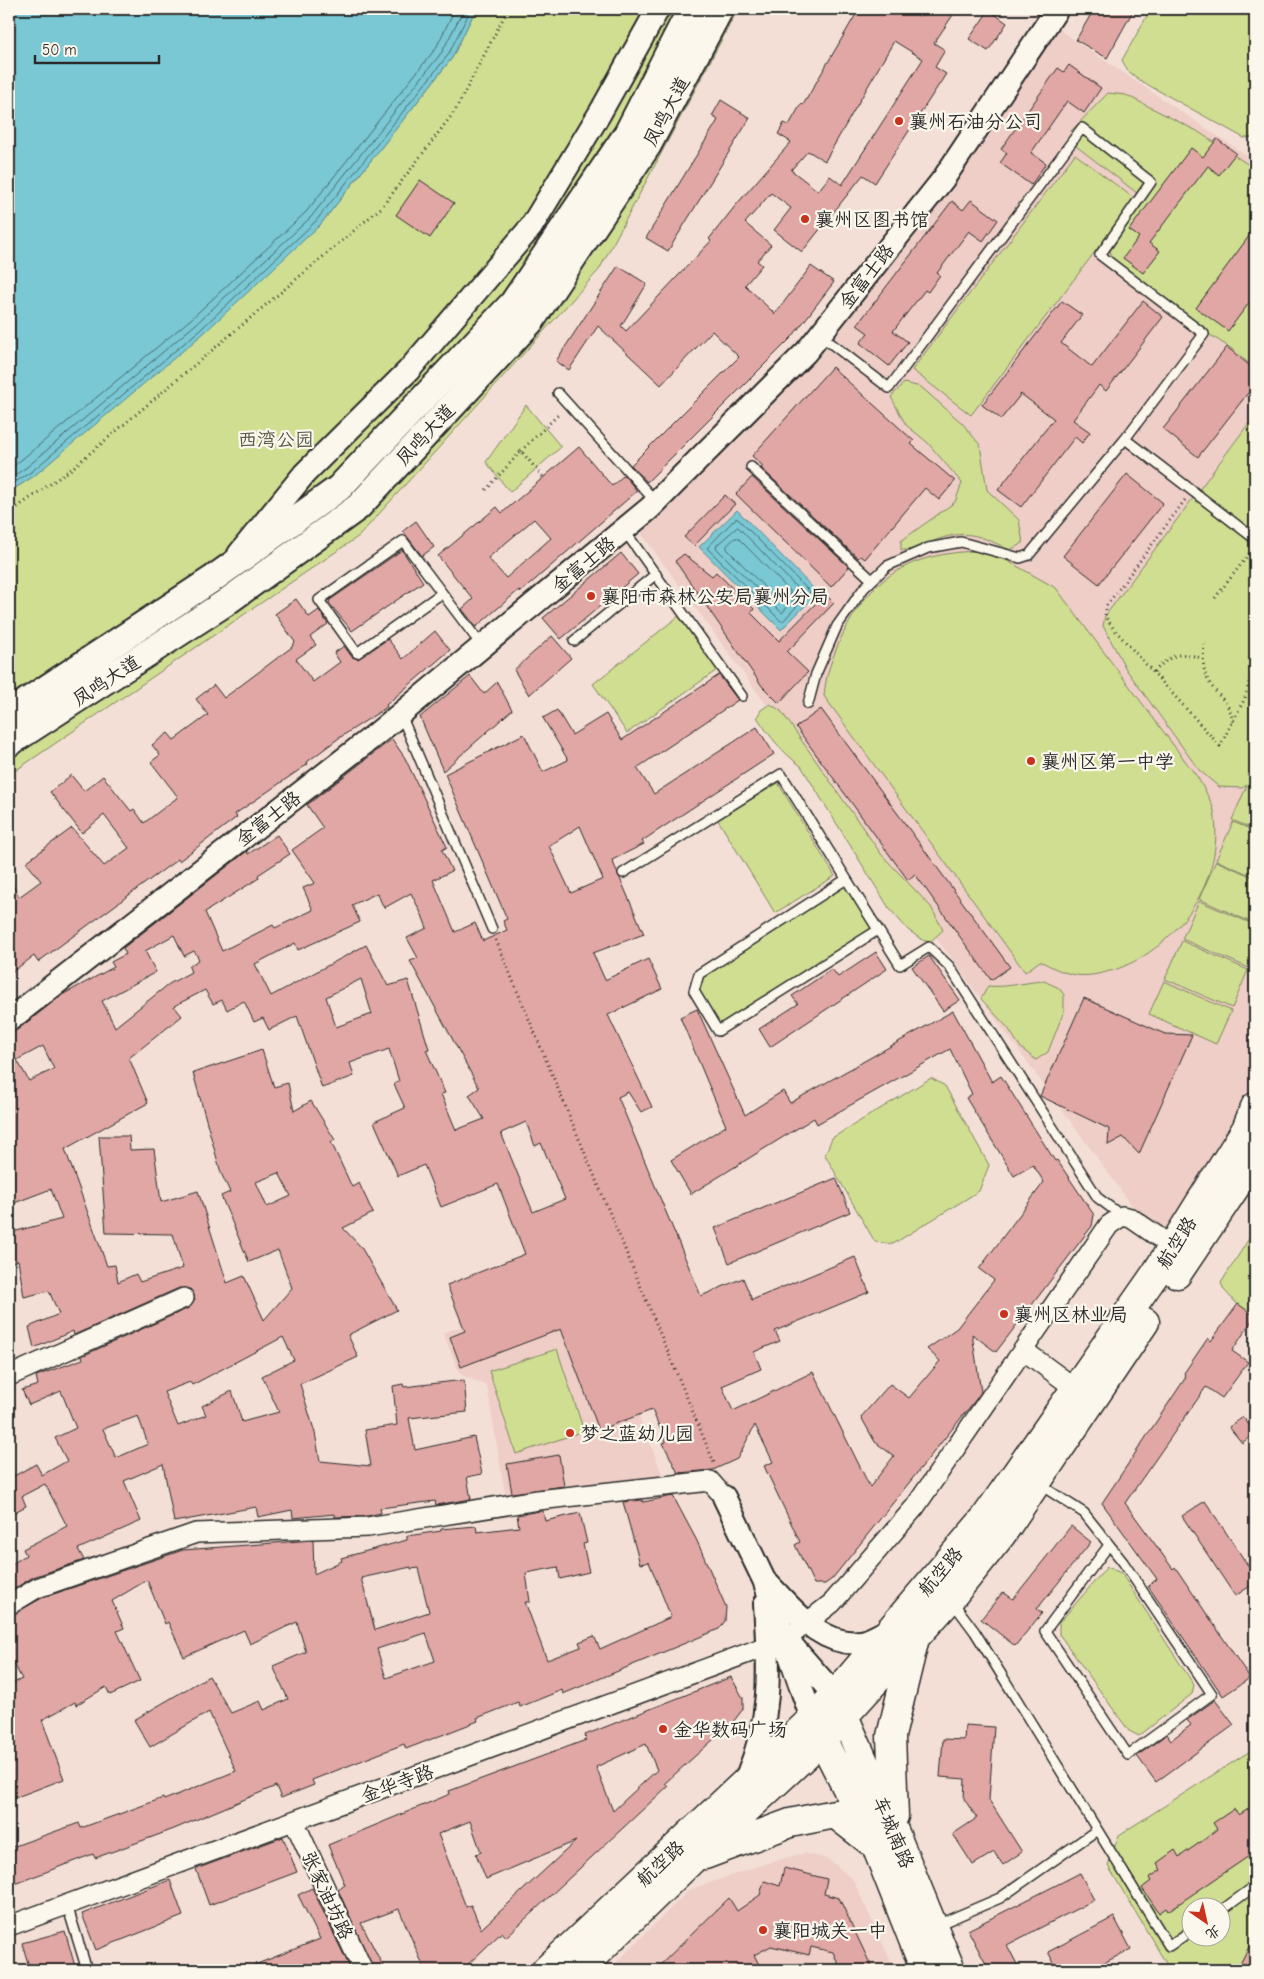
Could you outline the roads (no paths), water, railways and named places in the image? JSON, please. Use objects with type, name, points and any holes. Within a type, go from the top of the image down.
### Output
[{"type":"main road","name":"凤鸣大道","points":[[9,713],[226,569],[339,488],[512,303],[627,134],[691,9]]},
{"type":"main road","name":"凤鸣大道","points":[[9,743],[225,603],[358,507],[531,321],[648,145],[720,9]]},
{"type":"main road","name":"航空路","points":[[579,1970],[692,1860],[839,1706],[903,1634],[1076,1389],[1173,1247],[1246,1129],[1255,1108]]},
{"type":"main road","name":"航空路","points":[[903,1634],[950,1599],[1002,1534],[1255,1158]]},
{"type":"main road","points":[[692,1860],[790,1823],[834,1814],[886,1840],[891,1736],[903,1634]]},
{"type":"main road","name":"车城南路","points":[[839,1706],[886,1840],[925,1970]]},
{"type":"main road","name":"航空路","points":[[546,1970],[745,1782],[817,1729]]},
{"type":"main road","name":"车城南路","points":[[817,1729],[886,1840],[933,1927],[950,1970]]},
{"type":"street","points":[[226,569],[305,472],[408,371],[531,227],[600,113],[658,9]]},
{"type":"street","name":"金富士路","points":[[9,1020],[400,714],[656,502],[806,352],[820,335],[944,178],[1057,9]]},
{"type":"street","points":[[543,209],[566,225]]},
{"type":"street","points":[[1122,1216],[1131,1218],[1173,1247]]},
{"type":"street","name":"金华寺路","points":[[9,1926],[777,1642],[832,1603],[915,1507],[1109,1225],[1122,1216]]},
{"type":"street","points":[[9,1376],[184,1298]]},
{"type":"street","points":[[1023,1350],[1076,1389]]},
{"type":"street","points":[[9,1605],[37,1588],[196,1533],[368,1526],[538,1500],[710,1481],[724,1497],[764,1580],[777,1642],[817,1729]]},
{"type":"street","points":[[764,1580],[807,1622],[821,1633],[837,1640],[862,1642],[903,1634]]},
{"type":"street","points":[[777,1642],[839,1706]]},
{"type":"street","points":[[745,1782],[759,1749],[777,1642]]},
{"type":"street","name":"张家油坊路","points":[[294,1821],[363,1970]]},
{"type":"lane","points":[[808,704],[816,674],[837,626],[872,580],[887,566],[928,548],[961,542],[1020,558],[1029,555],[1125,439],[1204,334],[1100,255],[1151,182],[1082,128],[889,388],[820,335]]},
{"type":"lane","points":[[558,394],[656,502]]},
{"type":"lane","points":[[1125,439],[1255,539]]},
{"type":"lane","points":[[751,467],[872,580]]},
{"type":"lane","points":[[624,530],[742,696]]},
{"type":"lane","points":[[442,593],[357,653],[319,600],[403,542],[442,593],[482,646]]},
{"type":"lane","points":[[574,641],[656,574]]},
{"type":"lane","points":[[400,714],[492,929]]},
{"type":"lane","points":[[623,873],[781,774],[845,880],[900,965],[929,947],[948,966],[1098,1198],[1122,1216]]},
{"type":"lane","points":[[845,880],[700,974],[694,991],[718,1031],[878,930]]},
{"type":"lane","points":[[1037,1482],[1084,1513],[1109,1544],[1212,1694],[1128,1755],[1045,1631],[1109,1544]]},
{"type":"lane","points":[[950,1599],[975,1632],[1169,1946],[1182,1937]]},
{"type":"lane","points":[[933,1927],[1000,1898],[1097,1830]]},
{"type":"lane","points":[[1232,1903],[1255,1886]]},
{"type":"lane","points":[[67,1905],[87,1970]]},
{"type":"water","points":[[9,9],[476,9],[452,58],[320,225],[204,333],[34,476],[9,492]]},
{"type":"water","points":[[737,510],[818,593],[781,630],[699,547]]},
{"type":"place","name":"襄州石油分公司","points":[[899,121]]},
{"type":"place","name":"襄州区图书馆","points":[[805,219]]},
{"type":"place","name":"襄阳市森林公安局襄州分局","points":[[591,596]]},
{"type":"place","name":"襄州区第一中学","points":[[1031,761]]},
{"type":"place","name":"襄州区林业局","points":[[1004,1314]]},
{"type":"place","name":"梦之蓝幼儿园","points":[[570,1433]]},
{"type":"place","name":"金华数码广场","points":[[663,1729]]},
{"type":"place","name":"襄阳城关一中","points":[[763,1930]]},
{"type":"park label","name":"西湾公园","points":[[276,439]]}]
